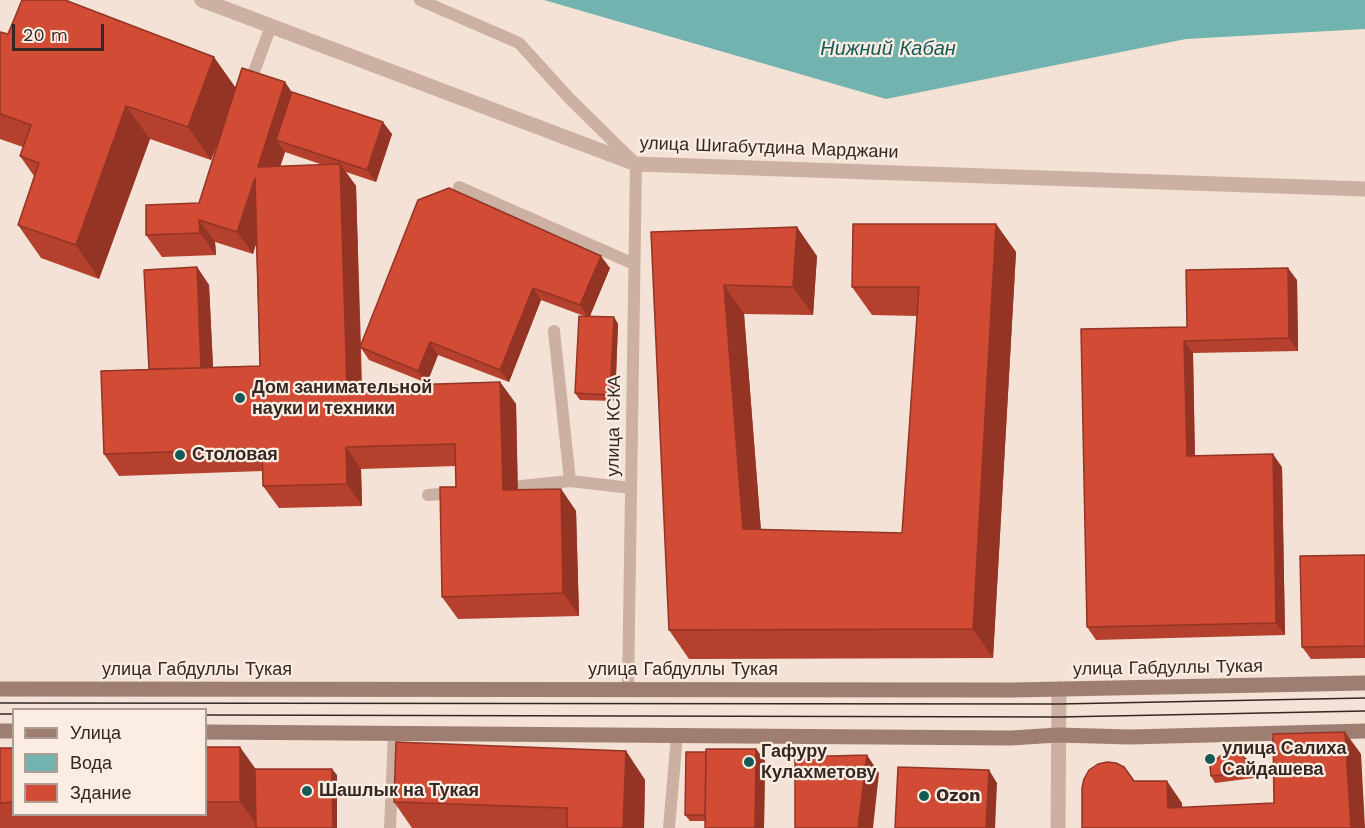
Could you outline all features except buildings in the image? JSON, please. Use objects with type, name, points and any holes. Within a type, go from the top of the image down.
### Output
[{"type":"main road","name":"улица Габдуллы Тукая","points":[[0,689],[1059,689],[1365,683]]},
{"type":"main road","points":[[207,732],[1011,738],[1058,735],[1130,737],[1365,731]]},
{"type":"street","name":"улица Шигабутдина Марджани","points":[[202,0],[636,164],[1365,189]]},
{"type":"street","points":[[1058,828],[1059,689]]},
{"type":"lane","points":[[420,0],[519,43],[569,98],[636,164]]},
{"type":"lane","points":[[244,101],[271,26]]},
{"type":"lane","name":"улица КСКА","points":[[628,689],[636,164]]},
{"type":"lane","points":[[459,187],[634,264]]},
{"type":"lane","points":[[554,331],[570,481]]},
{"type":"lane","points":[[521,486],[570,481],[631,488]]},
{"type":"lane","points":[[428,495],[462,492]]},
{"type":"lane","points":[[390,828],[394,734]]},
{"type":"lane","points":[[669,828],[677,735]]},
{"type":"water","name":"Нижний Кабан","points":[[544,0],[1365,0],[1365,29],[1186,39],[886,99]]},
{"type":"tram line","points":[[0,703],[1059,704],[1365,698]]},
{"type":"tram line","points":[[207,715],[1059,717],[1365,711]]},
{"type":"tram line","points":[[0,714],[12,714]]},
{"type":"place","name":"Дом занимательной науки и техники","points":[[240,398]]},
{"type":"place","name":"Столовая","points":[[180,455]]},
{"type":"place","name":"улица Салиха Сайдашева","points":[[1210,759]]},
{"type":"place","name":"Гафуру Кулахметову","points":[[749,762]]},
{"type":"place","name":"Шашлык на Тукая","points":[[307,791]]},
{"type":"place","name":"Ozon","points":[[924,796]]}]
